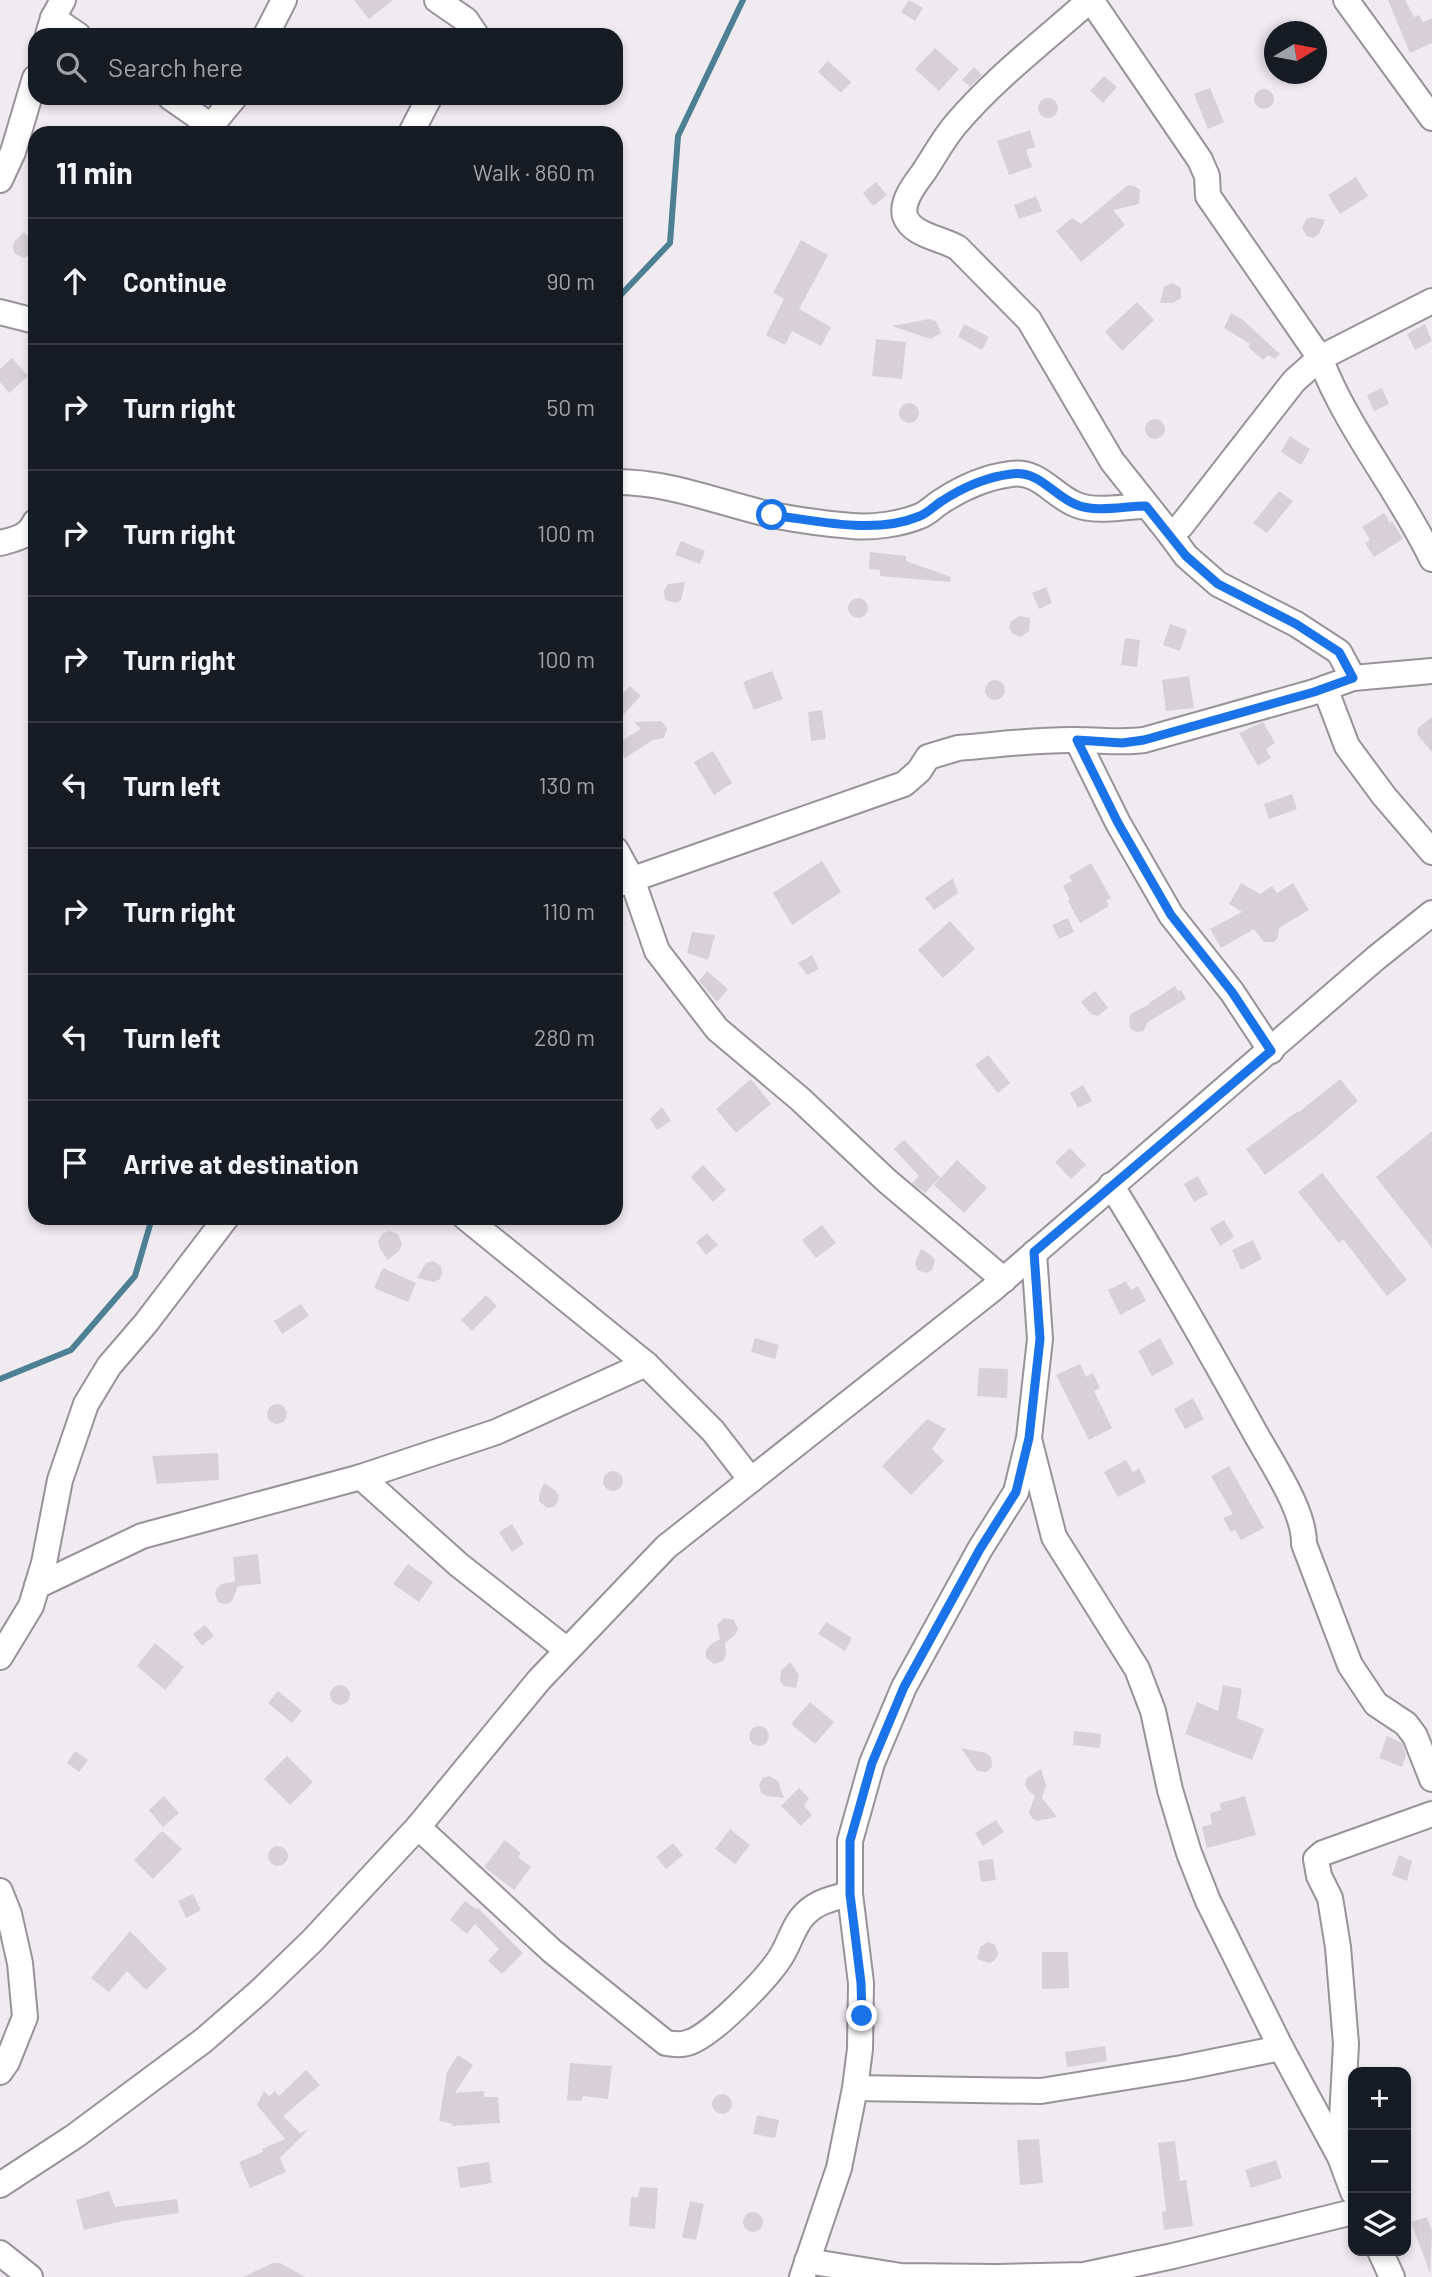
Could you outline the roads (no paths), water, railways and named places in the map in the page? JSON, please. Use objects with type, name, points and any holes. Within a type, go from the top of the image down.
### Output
[{"type":"street","points":[[437,0],[466,20],[471,28]]},
{"type":"street","points":[[1353,678],[1339,652],[1296,624],[1218,584],[1186,556],[1112,461],[1028,320],[958,248],[912,228],[906,218],[904,207],[913,187],[955,125],[992,87],[1091,0],[1200,160],[1207,176],[1208,196],[1320,358],[1331,387],[1414,522],[1432,559]]},
{"type":"street","points":[[1346,0],[1432,118]]},
{"type":"street","points":[[269,28],[278,2]]},
{"type":"street","points":[[0,180],[13,152],[28,102]]},
{"type":"street","points":[[179,105],[204,126]]},
{"type":"street","points":[[211,126],[228,105]]},
{"type":"street","points":[[415,126],[425,105]]},
{"type":"street","points":[[1170,534],[1181,526],[1294,381],[1320,358],[1432,301]]},
{"type":"street","points":[[0,312],[28,319]]},
{"type":"street","points":[[623,482],[640,482],[691,491],[772,515],[854,527],[899,522],[922,516],[942,500],[969,486],[1012,474],[1026,474],[1044,481],[1076,505],[1090,508],[1146,506]]},
{"type":"street","points":[[0,543],[21,538],[28,533]]},
{"type":"street","points":[[1004,1280],[887,1181],[800,1099],[717,1029],[657,951],[624,882],[904,784],[919,771],[928,757],[943,751],[1077,740],[1122,743],[1144,740],[1353,678],[1432,670]]},
{"type":"street","points":[[1325,688],[1347,746],[1384,796],[1432,852]]},
{"type":"street","points":[[1077,740],[1118,823],[1171,915],[1232,992],[1271,1051]]},
{"type":"street","points":[[0,2185],[75,2136],[204,2040],[303,1950],[418,1827],[539,1680],[666,1546],[1004,1280],[1376,958],[1432,914]]},
{"type":"street","points":[[1111,1185],[1162,1268],[1282,1481],[1302,1523],[1304,1544],[1350,1665],[1376,1704],[1406,1724],[1415,1736],[1432,1779]]},
{"type":"street","points":[[0,1657],[31,1606],[44,1563],[60,1480],[86,1404],[109,1366],[146,1323],[221,1225]]},
{"type":"street","points":[[475,1225],[646,1364],[713,1431],[751,1480]]},
{"type":"street","points":[[1034,1252],[1040,1339],[1029,1438],[1016,1492],[980,1549],[904,1687],[872,1763],[850,1841],[850,1894],[862,2005],[855,2088],[839,2168],[804,2269],[901,2276],[1084,2275],[1348,2213]]},
{"type":"street","points":[[37,1586],[142,1536],[361,1477],[496,1432],[646,1364]]},
{"type":"street","points":[[1029,1438],[1054,1537],[1138,1669],[1153,1711],[1170,1790],[1189,1853],[1208,1901],[1281,2048],[1340,2157],[1348,2179]]},
{"type":"street","points":[[361,1477],[459,1564],[567,1650]]},
{"type":"street","points":[[1340,2157],[1346,2044],[1338,1947],[1330,1898],[1319,1876],[1316,1859],[1323,1853],[1432,1814]]},
{"type":"street","points":[[418,1827],[552,1951],[666,2043],[689,2043],[715,2025],[764,1980],[780,1958],[805,1913],[821,1902],[850,1894]]},
{"type":"street","points":[[0,1891],[9,1914],[20,1963],[24,2017],[7,2062],[0,2072]]},
{"type":"street","points":[[855,2088],[1041,2091],[1182,2068],[1281,2048]]},
{"type":"street","points":[[0,2253],[30,2277]]},
{"type":"street","points":[[1382,2256],[1392,2277]]},
{"type":"waterway","points":[[623,293],[670,243],[678,136],[743,0]]},
{"type":"waterway","points":[[0,1379],[71,1350],[135,1276],[150,1225]]}]
